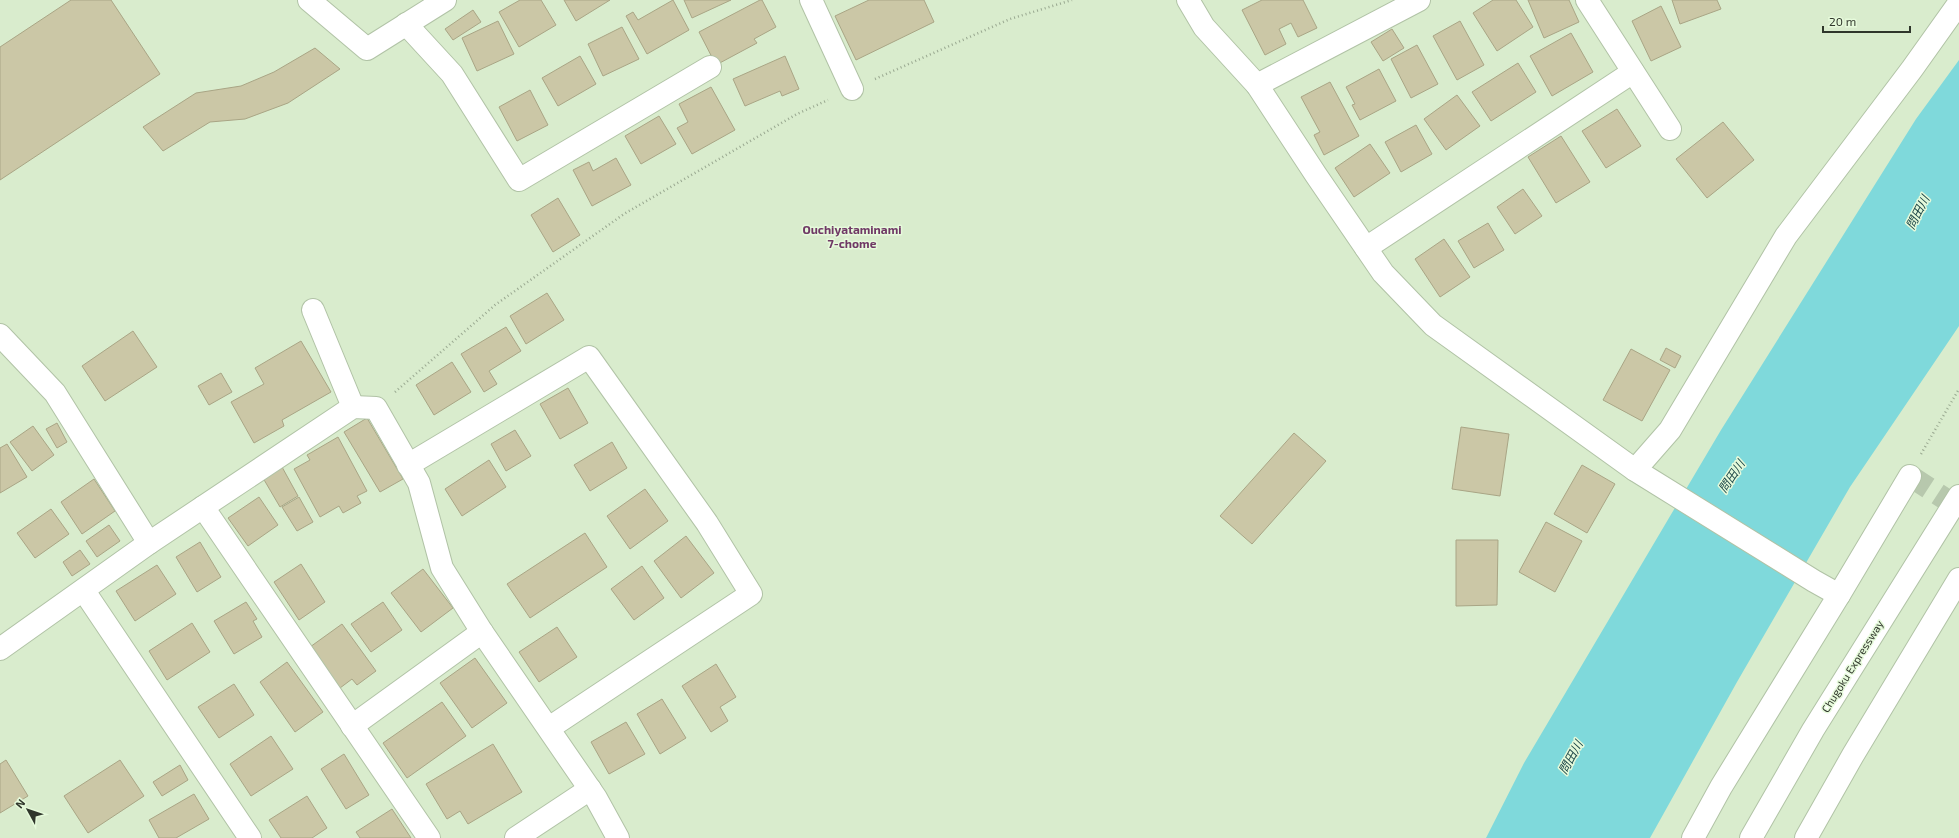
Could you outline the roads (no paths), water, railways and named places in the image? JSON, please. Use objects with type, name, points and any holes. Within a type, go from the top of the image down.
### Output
[{"type":"main road","points":[[309,0],[367,49],[445,0]]},
{"type":"main road","points":[[811,0],[852,89]]},
{"type":"main road","points":[[1188,0],[1204,27],[1257,85],[1383,273],[1433,325],[1635,470],[1839,595]]},
{"type":"main road","points":[[1257,85],[1419,0]]},
{"type":"main road","points":[[1588,0],[1670,129]]},
{"type":"main road","points":[[1635,470],[1670,430],[1786,236],[1912,69],[1959,3]]},
{"type":"main road","points":[[406,24],[452,74],[519,180],[710,67]]},
{"type":"main road","points":[[1366,248],[1633,72]]},
{"type":"main road","points":[[313,310],[353,407]]},
{"type":"main road","points":[[0,335],[55,393],[149,543]]},
{"type":"main road","points":[[408,465],[589,357],[707,523],[750,594],[549,728]]},
{"type":"main road","points":[[0,649],[84,591],[149,543],[353,407],[376,408],[418,483],[442,568],[482,632],[590,790],[618,838]]},
{"type":"main road","points":[[1693,838],[1722,787],[1910,476]]},
{"type":"main road","name":"Chugoku Expressway","points":[[1750,838],[1813,730],[1959,496]]},
{"type":"main road","points":[[203,507],[429,838]]},
{"type":"main road","points":[[1806,838],[1853,755],[1959,579]]},
{"type":"main road","points":[[84,591],[244,836]]},
{"type":"main road","points":[[352,726],[482,632]]},
{"type":"main road","points":[[516,838],[590,790]]},
{"type":"water","name":"問田川","points":[[1959,60],[1959,326],[1850,487],[1737,682],[1650,838],[1486,838],[1524,763],[1721,430],[1916,119]]},
{"type":"tunnel","points":[[1910,476],[1959,508]]},
{"type":"district","name":"Ouchiyataminami 7-chome","points":[[852,236]]}]
